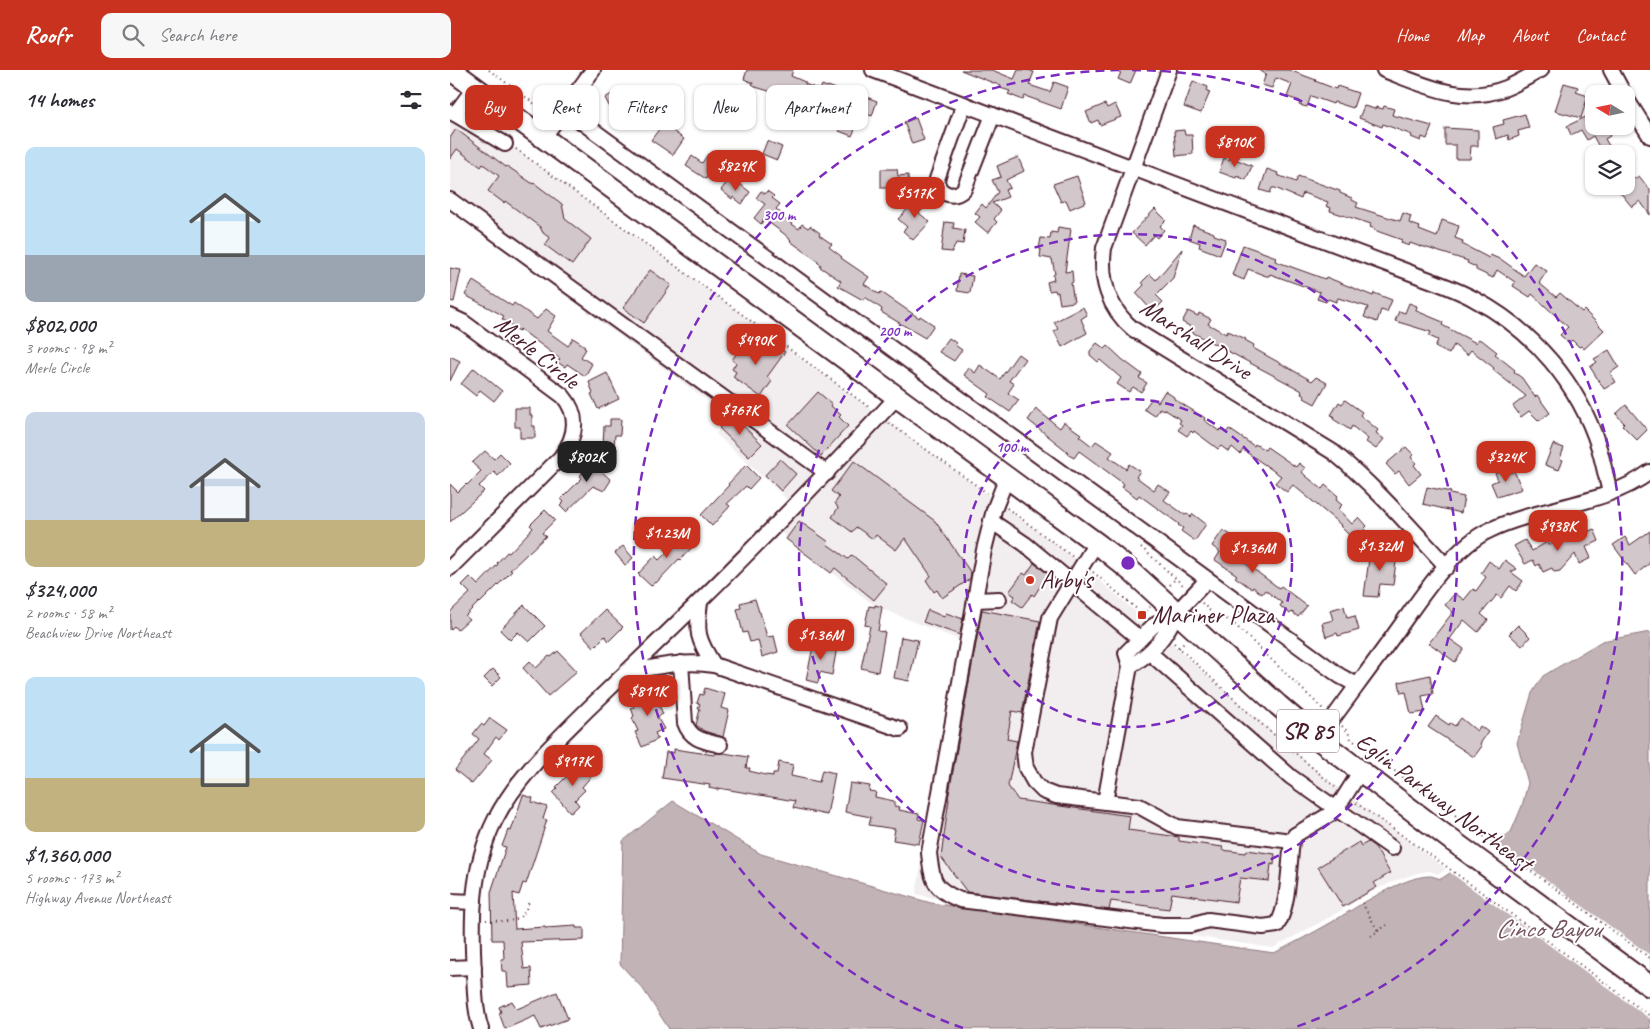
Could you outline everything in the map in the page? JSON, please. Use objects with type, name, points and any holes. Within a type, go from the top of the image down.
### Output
[{"type":"highway","name":"Eglin Parkway Northeast","points":[[451,70],[472,85]]},
{"type":"highway","name":"Eglin Parkway Northeast","points":[[523,123],[1096,542],[1318,739],[1650,986]]},
{"type":"street","points":[[582,85],[593,70]]},
{"type":"street","points":[[873,70],[1419,276],[1466,295],[1493,310],[1521,331],[1546,355],[1577,398],[1599,448],[1610,492]]},
{"type":"street","name":"Marshall Drive","points":[[1169,70],[1104,248],[1103,276],[1107,292],[1116,310],[1133,328],[1334,452],[1375,489],[1447,566]]},
{"type":"street","points":[[1384,70],[1432,89],[1452,94],[1470,95],[1489,93],[1506,88],[1541,70]]},
{"type":"street","points":[[1611,70],[1619,85]]},
{"type":"street","points":[[465,99],[453,113],[509,146]]},
{"type":"street","points":[[964,104],[937,178],[940,190],[947,195],[955,195],[964,189],[993,115]]},
{"type":"street","points":[[1635,112],[1650,136]]},
{"type":"street","points":[[543,138],[549,130]]},
{"type":"street","points":[[582,130],[1340,676],[1357,685]]},
{"type":"street","points":[[450,200],[827,473]]},
{"type":"street","name":"Merle Circle","points":[[450,316],[463,322],[563,396],[573,413],[575,424],[572,441],[561,456],[450,568]]},
{"type":"street","points":[[481,1029],[476,1006],[474,967],[473,920],[475,882],[481,855],[494,821],[512,790],[552,745],[700,602],[827,473],[897,397]]},
{"type":"street","points":[[1318,739],[1424,594],[1459,552],[1488,530],[1523,517],[1588,500],[1629,485],[1650,472]]},
{"type":"street","points":[[1007,477],[997,500],[991,521],[929,853],[931,877],[938,887],[950,896],[960,900],[1152,923],[1191,926],[1208,920],[1263,927],[1277,925],[1282,918],[1292,841],[1296,835],[1332,813],[1360,772]]},
{"type":"street","points":[[991,521],[1025,544],[1140,639]]},
{"type":"street","points":[[1096,542],[1050,618],[1024,752],[1026,768],[1034,782],[1043,791],[1056,796],[1139,806],[1178,827],[1292,841]]},
{"type":"street","points":[[1130,666],[1150,653],[1160,630],[1207,580]]},
{"type":"street","points":[[975,600],[999,599]]},
{"type":"street","points":[[700,602],[697,624],[698,636],[714,665]]},
{"type":"street","points":[[1104,802],[1130,666],[1126,653],[1140,639],[1160,630]]},
{"type":"street","points":[[1150,653],[1291,776],[1392,848]]},
{"type":"street","points":[[627,672],[681,663],[697,662],[714,665],[900,729]]},
{"type":"street","points":[[681,663],[685,723],[687,728],[698,739],[720,745]]},
{"type":"street","points":[[450,901],[474,902]]},
{"type":"street","points":[[450,968],[474,967]]},
{"type":"path","points":[[489,70],[533,97]]},
{"type":"path","points":[[509,146],[1083,564],[1160,630],[1250,715],[1346,795],[1650,1016]]},
{"type":"path","points":[[1139,545],[1213,614],[1231,620],[1348,732],[1351,739],[1650,958]]},
{"type":"path","points":[[473,920],[514,920],[522,915],[529,902]]},
{"type":"path","points":[[1362,903],[1378,930]]},
{"type":"path","points":[[1371,936],[1387,925]]},
{"type":"shaded area","points":[[450,100],[465,111],[465,130],[491,130],[875,412],[790,502],[716,434],[728,416],[450,210]]},
{"type":"shaded area","points":[[885,419],[1073,557],[1322,775],[1446,869],[1439,874],[1429,871],[1417,873],[1392,882],[1273,948],[916,894],[959,640],[875,606],[779,531]]},
{"type":"water","name":"Cinco Bayou","points":[[1650,632],[1650,1029],[669,1029],[643,989],[620,964],[623,841],[673,801],[761,854],[931,903],[1274,953],[1393,887],[1419,877],[1430,876],[1441,879],[1511,832],[1522,806],[1528,783],[1517,743],[1532,693],[1543,676],[1602,641]]},
{"type":"pier","points":[[1493,841],[1650,955],[1650,1019],[1448,871]]},
{"type":"building","points":[[747,70],[793,70],[791,76],[808,85],[766,85],[766,90],[756,87],[756,85],[752,85],[753,83],[744,79]]},
{"type":"building","points":[[961,70],[992,70],[1014,79],[1018,70],[1028,70],[1034,72],[1029,85],[1050,92],[1054,82],[1068,87],[1061,109],[1025,96],[1023,100],[1008,94],[1010,91],[1000,88],[1001,86]]},
{"type":"building","points":[[1122,70],[1136,70],[1130,84],[1118,79]]},
{"type":"building","points":[[1258,70],[1289,70],[1336,89],[1337,86],[1358,93],[1353,108],[1334,102],[1333,104],[1311,96],[1307,107],[1299,105],[1300,101],[1287,97],[1292,84],[1276,78],[1272,88],[1262,85],[1266,74]]},
{"type":"building","points":[[1193,81],[1208,87],[1207,91],[1210,92],[1201,113],[1184,107]]},
{"type":"building","points":[[1564,83],[1578,87],[1576,92],[1585,95],[1585,105],[1581,118],[1555,111]]},
{"type":"building","points":[[609,96],[609,106],[605,98]]},
{"type":"building","points":[[868,98],[877,101],[872,116],[868,115]]},
{"type":"building","points":[[1105,104],[1107,108],[1115,104],[1121,117],[1100,125],[1098,120],[1091,123],[1086,112]]},
{"type":"building","points":[[1364,106],[1383,109],[1384,106],[1394,109],[1392,115],[1432,126],[1427,139],[1422,137],[1421,141],[1411,137],[1412,135],[1383,124],[1382,127],[1359,118]]},
{"type":"building","points":[[1525,114],[1529,128],[1518,131],[1519,136],[1509,140],[1508,135],[1496,139],[1493,127],[1504,124],[1503,120]]},
{"type":"building","points":[[1585,117],[1585,135],[1609,135],[1605,139],[1609,145],[1598,145],[1593,136],[1587,140],[1581,130],[1571,135],[1567,126]]},
{"type":"building","points":[[916,118],[924,140],[912,144],[904,122]]},
{"type":"building","points":[[1445,128],[1478,130],[1478,146],[1471,146],[1470,159],[1456,159],[1456,145],[1445,145]]},
{"type":"building","points":[[456,129],[506,167],[534,183],[562,204],[565,219],[591,239],[572,265],[545,245],[550,238],[543,233],[540,227],[488,191],[499,176],[483,164],[481,167],[457,149],[450,159],[450,138]]},
{"type":"building","points":[[658,130],[671,130],[684,139],[673,155],[651,140]]},
{"type":"building","points":[[839,130],[855,130],[852,136]]},
{"type":"building","points":[[1184,130],[1185,135],[1192,135],[1193,154],[1176,156],[1174,131]]},
{"type":"building","points":[[767,141],[782,147],[777,160],[762,154]]},
{"type":"building","points":[[708,154],[718,161],[706,179],[686,166],[692,156],[702,163]]},
{"type":"building","points":[[1018,157],[1024,171],[1006,180],[1010,188],[1005,190],[1008,197],[992,203],[1001,210],[994,219],[997,222],[988,233],[975,222],[980,217],[975,213],[982,204],[986,208],[998,192],[992,180],[1001,177],[997,166]]},
{"type":"building","points":[[1230,157],[1252,166],[1246,180],[1219,172],[1224,158],[1229,160]]},
{"type":"building","points":[[881,169],[897,169],[898,176],[908,175],[909,194],[890,195],[889,188],[881,188]]},
{"type":"building","points":[[1267,169],[1296,182],[1298,176],[1340,191],[1340,193],[1358,203],[1356,207],[1400,221],[1403,213],[1411,216],[1409,223],[1420,227],[1419,230],[1437,237],[1442,220],[1459,226],[1455,238],[1463,241],[1462,244],[1489,258],[1490,255],[1502,260],[1524,276],[1534,263],[1547,271],[1539,283],[1556,297],[1560,293],[1582,312],[1584,310],[1604,330],[1584,349],[1572,340],[1569,343],[1560,335],[1568,327],[1532,294],[1530,297],[1513,286],[1515,282],[1497,270],[1493,278],[1476,270],[1476,267],[1467,263],[1468,261],[1410,243],[1409,246],[1401,243],[1402,240],[1374,230],[1370,227],[1371,224],[1330,211],[1331,208],[1326,206],[1328,202],[1303,193],[1301,199],[1275,188],[1272,188],[1270,193],[1260,190]]},
{"type":"building","points":[[1077,176],[1086,202],[1070,209],[1066,200],[1061,202],[1053,184]]},
{"type":"building","points":[[1639,176],[1650,190],[1650,215],[1640,201],[1632,207],[1622,195],[1635,195],[1635,178]]},
{"type":"building","points":[[728,181],[733,185],[736,181],[750,192],[742,204],[721,190]]},
{"type":"building","points":[[761,191],[765,194],[767,191],[774,196],[772,198],[780,204],[776,209],[783,215],[782,217],[799,229],[802,224],[808,228],[810,226],[832,244],[829,247],[841,258],[869,277],[864,284],[879,294],[881,292],[919,318],[920,316],[934,325],[925,338],[881,312],[882,309],[865,297],[863,300],[838,286],[841,281],[820,267],[821,265],[818,261],[764,219],[761,224],[754,218],[765,204],[756,198]]},
{"type":"building","points":[[920,196],[928,204],[919,213],[930,222],[913,240],[903,231],[907,227],[898,219]]},
{"type":"building","points":[[1155,209],[1166,220],[1160,226],[1164,230],[1157,238],[1154,235],[1145,245],[1132,233]]},
{"type":"building","points":[[945,222],[954,223],[953,228],[965,230],[963,244],[956,243],[952,252],[941,251]]},
{"type":"building","points":[[1193,225],[1226,239],[1220,255],[1199,247],[1200,243],[1189,239]]},
{"type":"building","points":[[1058,227],[1071,229],[1065,272],[1072,271],[1073,282],[1071,283],[1074,302],[1060,304],[1058,292],[1056,293],[1055,290],[1049,291],[1047,282],[1054,280],[1053,275],[1055,274],[1052,259],[1040,257],[1041,249],[1039,249],[1041,238],[1050,239],[1051,232],[1057,233]]},
{"type":"building","points":[[1243,245],[1276,257],[1275,261],[1325,279],[1326,277],[1373,296],[1374,293],[1392,300],[1387,312],[1381,310],[1377,322],[1364,317],[1368,307],[1338,298],[1336,302],[1328,299],[1326,302],[1317,299],[1320,292],[1270,274],[1266,276],[1248,269],[1244,280],[1232,275]]},
{"type":"building","points":[[1182,249],[1173,278],[1156,295],[1163,302],[1153,312],[1136,293],[1144,285],[1142,282],[1150,274],[1156,280]]},
{"type":"building","points":[[450,268],[461,270],[454,302],[450,301]]},
{"type":"building","points":[[650,270],[671,285],[644,323],[623,308]]},
{"type":"building","points":[[959,274],[973,276],[970,293],[957,291]]},
{"type":"building","points":[[473,281],[512,306],[514,303],[537,319],[546,309],[556,316],[547,331],[568,346],[573,338],[585,346],[584,348],[586,349],[581,357],[592,364],[585,376],[567,364],[565,367],[557,362],[560,359],[520,329],[519,331],[502,319],[504,316],[465,295]]},
{"type":"building","points":[[1409,303],[1417,306],[1416,310],[1419,312],[1443,322],[1442,325],[1476,343],[1478,339],[1483,341],[1497,352],[1495,354],[1515,370],[1514,372],[1522,378],[1535,397],[1537,395],[1550,413],[1539,421],[1529,411],[1521,417],[1513,406],[1526,396],[1471,350],[1467,355],[1454,345],[1449,354],[1435,347],[1438,340],[1429,336],[1431,332],[1395,321],[1399,311],[1405,313]]},
{"type":"building","points":[[1083,307],[1087,315],[1081,319],[1087,333],[1062,347],[1054,331],[1058,329],[1054,322]]},
{"type":"building","points":[[1188,311],[1198,316],[1199,313],[1211,319],[1208,324],[1226,334],[1228,331],[1246,339],[1254,345],[1253,348],[1312,381],[1316,377],[1327,383],[1315,404],[1304,398],[1305,396],[1301,394],[1302,391],[1297,388],[1190,331],[1191,327],[1182,322]]},
{"type":"building","points":[[949,338],[962,350],[954,361],[939,352]]},
{"type":"building","points":[[747,339],[765,352],[772,343],[785,352],[767,377],[772,381],[761,397],[733,377],[736,372],[732,369],[736,363],[732,360]]},
{"type":"building","points":[[1097,343],[1105,349],[1108,346],[1142,374],[1139,378],[1147,383],[1141,392],[1133,387],[1129,392],[1117,384],[1121,378],[1100,360],[1098,362],[1090,355],[1090,351]]},
{"type":"building","points":[[1609,350],[1619,367],[1610,373],[1616,382],[1604,389],[1590,367],[1597,362],[1594,359]]},
{"type":"building","points":[[1018,354],[1025,359],[1009,381],[1014,384],[1008,393],[1019,400],[1010,412],[988,397],[990,394],[964,375],[969,368],[975,373],[980,365],[1000,379]]},
{"type":"building","points":[[450,356],[460,361],[450,381]]},
{"type":"building","points":[[474,368],[502,391],[494,401],[480,390],[476,396],[461,384]]},
{"type":"building","points":[[607,373],[619,399],[598,409],[591,394],[593,393],[589,382]]},
{"type":"building","points":[[1165,391],[1174,399],[1205,418],[1204,420],[1219,431],[1221,429],[1226,433],[1229,429],[1254,446],[1255,444],[1265,450],[1267,447],[1296,467],[1299,463],[1305,468],[1302,472],[1306,476],[1322,489],[1325,485],[1338,496],[1336,500],[1342,505],[1338,509],[1352,524],[1359,517],[1367,526],[1364,529],[1368,534],[1357,543],[1341,525],[1293,485],[1287,492],[1275,483],[1281,476],[1243,450],[1240,454],[1232,447],[1229,452],[1221,446],[1218,449],[1194,431],[1193,433],[1191,431],[1187,436],[1178,430],[1182,425],[1179,423],[1181,420],[1164,409],[1160,408],[1155,416],[1144,409],[1152,398],[1158,402]]},
{"type":"building","points":[[818,392],[832,404],[831,406],[841,415],[839,417],[848,426],[821,456],[788,425]]},
{"type":"building","points":[[1345,400],[1362,412],[1360,415],[1378,430],[1376,433],[1384,439],[1376,449],[1366,442],[1368,439],[1352,426],[1350,430],[1333,419],[1334,416],[1331,415],[1339,402],[1342,404]]},
{"type":"building","points":[[1626,405],[1647,430],[1637,440],[1622,425],[1624,423],[1616,414]]},
{"type":"building","points":[[515,408],[530,408],[532,426],[535,426],[535,438],[520,438],[520,427],[515,427]]},
{"type":"building","points":[[1036,409],[1060,428],[1064,422],[1081,434],[1079,436],[1092,446],[1096,441],[1113,452],[1109,457],[1126,469],[1129,464],[1140,471],[1136,477],[1154,490],[1158,484],[1170,492],[1164,500],[1185,515],[1187,514],[1191,517],[1193,514],[1206,524],[1195,541],[1181,531],[1183,528],[1179,524],[1139,495],[1137,498],[1122,487],[1124,484],[1079,451],[1074,458],[1067,454],[1068,452],[1028,420]]},
{"type":"building","points":[[732,415],[762,444],[749,457],[719,428]]},
{"type":"building","points":[[610,419],[621,419],[620,435],[615,435],[614,446],[603,446],[604,426],[610,426]]},
{"type":"building","points":[[1553,444],[1564,448],[1560,459],[1563,460],[1559,470],[1545,465]]},
{"type":"building","points":[[1406,447],[1414,455],[1411,457],[1421,474],[1409,484],[1399,471],[1395,474],[1386,464]]},
{"type":"building","points":[[485,451],[494,459],[500,453],[510,463],[498,476],[494,472],[479,486],[484,491],[450,522],[450,484],[458,492],[467,485],[481,471],[472,463]]},
{"type":"building","points":[[595,455],[606,464],[601,471],[611,480],[604,491],[593,486],[566,512],[560,506],[564,502],[561,499],[582,478],[580,476]]},
{"type":"building","points":[[780,459],[796,474],[781,491],[765,475]]},
{"type":"building","points":[[854,461],[935,521],[971,573],[970,579],[942,598],[937,590],[934,592],[926,580],[931,576],[905,538],[896,550],[876,535],[873,539],[856,527],[852,532],[832,517],[838,508],[835,503],[839,497],[831,491]]},
{"type":"building","points":[[746,465],[759,478],[749,489],[746,486],[727,504],[730,506],[712,526],[701,515]]},
{"type":"building","points":[[1508,468],[1510,473],[1514,471],[1522,489],[1497,497],[1491,483],[1498,480],[1495,473]]},
{"type":"building","points":[[1427,487],[1464,497],[1461,513],[1423,504]]},
{"type":"building","points":[[545,510],[555,520],[542,533],[546,536],[465,616],[469,619],[457,630],[454,626],[450,630],[450,612],[470,593],[462,585],[470,577],[478,585],[507,552],[509,553],[533,528],[530,525]]},
{"type":"building","points":[[799,521],[829,542],[827,544],[848,559],[852,555],[887,584],[874,600],[835,568],[831,573],[786,539]]},
{"type":"building","points":[[681,529],[696,543],[651,586],[638,574],[655,556],[659,560],[677,542],[673,538]]},
{"type":"building","points":[[1594,529],[1599,541],[1586,547],[1591,558],[1579,564],[1575,554],[1560,571],[1554,572],[1552,568],[1543,572],[1539,564],[1536,566],[1533,560],[1525,564],[1514,546],[1525,540],[1532,551],[1547,542],[1548,545],[1568,536],[1570,539]]},
{"type":"building","points":[[1223,530],[1242,542],[1235,553],[1240,555],[1238,558],[1279,588],[1281,586],[1307,606],[1298,617],[1292,612],[1290,614],[1280,606],[1282,603],[1265,590],[1262,594],[1253,587],[1252,589],[1235,577],[1237,575],[1215,560],[1220,552],[1212,546]]},
{"type":"building","points":[[1650,531],[1650,563],[1635,575],[1613,545],[1625,537],[1630,545]]},
{"type":"building","points":[[623,546],[633,558],[625,565],[615,553]]},
{"type":"building","points":[[1370,551],[1397,554],[1393,585],[1380,584],[1378,597],[1364,596]]},
{"type":"building","points":[[1505,560],[1517,569],[1511,572],[1523,581],[1516,591],[1510,586],[1501,598],[1497,595],[1481,614],[1488,620],[1478,632],[1464,620],[1450,639],[1464,649],[1455,662],[1429,643],[1453,612],[1445,605],[1455,593],[1464,600],[1473,589],[1476,591],[1486,577],[1481,573],[1489,561],[1499,569]]},
{"type":"building","name":"Arby's","points":[[1034,563],[1048,574],[1034,596],[1032,594],[1022,607],[1012,600],[1015,596],[1009,592],[1023,573],[1026,575]]},
{"type":"building","points":[[755,599],[767,637],[774,636],[778,652],[762,657],[758,640],[750,642],[747,632],[743,633],[737,609],[741,608],[740,603]]},
{"type":"building","points":[[524,605],[545,626],[529,642],[518,632],[510,640],[500,630]]},
{"type":"building","points":[[875,605],[882,607],[878,631],[885,632],[878,672],[861,668],[870,626],[865,625],[869,606],[875,607]]},
{"type":"building","points":[[1344,606],[1347,618],[1355,616],[1359,630],[1338,636],[1337,633],[1326,637],[1322,623],[1333,620],[1330,610]]},
{"type":"building","points":[[605,610],[623,627],[609,641],[605,636],[594,647],[581,633]]},
{"type":"building","points":[[928,610],[944,617],[946,613],[963,619],[960,635],[923,622]]},
{"type":"building","points":[[982,610],[1040,621],[1022,713],[1012,711],[1007,739],[1017,741],[1008,786],[1018,800],[1130,816],[1128,830],[1179,837],[1179,841],[1223,847],[1222,850],[1246,853],[1247,850],[1275,854],[1274,865],[1271,864],[1269,881],[1240,878],[1236,902],[1172,893],[1169,909],[1111,901],[1109,910],[967,892],[941,857],[948,799]]},
{"type":"building","points":[[1518,625],[1530,637],[1522,646],[1509,634]]},
{"type":"building","points":[[901,637],[918,640],[909,681],[894,678]]},
{"type":"building","points":[[814,642],[837,647],[832,675],[820,672],[818,683],[806,680]]},
{"type":"building","points":[[558,651],[577,671],[548,696],[523,668],[530,661],[536,668],[549,656],[551,657]]},
{"type":"building","points":[[493,669],[501,677],[492,686],[484,678]]},
{"type":"building","points":[[1430,675],[1433,694],[1422,696],[1425,712],[1411,714],[1406,692],[1401,693],[1399,682]]},
{"type":"building","points":[[705,688],[725,694],[721,708],[729,710],[723,737],[704,731],[696,725],[700,709],[698,709],[700,704],[697,703],[700,694],[703,695]]},
{"type":"building","points":[[659,690],[665,702],[659,705],[663,714],[657,717],[664,729],[655,733],[658,739],[642,747],[635,732],[638,731],[632,718],[634,716],[631,708],[634,707],[631,701],[649,692],[650,695]]},
{"type":"building","points":[[1436,716],[1449,725],[1450,723],[1455,726],[1461,718],[1477,731],[1480,726],[1488,732],[1480,744],[1482,746],[1474,757],[1428,727]]},
{"type":"building","points":[[490,718],[507,730],[499,740],[496,737],[484,754],[492,760],[472,784],[455,770],[479,739],[473,734],[481,724],[484,726]]},
{"type":"building","points":[[674,749],[715,755],[715,753],[724,753],[748,757],[746,768],[750,768],[749,771],[766,775],[773,776],[773,773],[777,773],[779,762],[793,765],[791,776],[819,782],[822,770],[835,773],[827,815],[793,808],[795,801],[718,788],[718,790],[709,788],[710,785],[662,778],[666,752],[674,753]]},
{"type":"building","points":[[585,764],[594,773],[582,787],[585,790],[575,800],[579,805],[571,813],[553,793],[558,788],[556,787],[575,768],[578,771]]},
{"type":"building","points":[[850,783],[870,786],[869,791],[876,792],[875,797],[894,801],[894,806],[900,807],[899,810],[919,814],[918,819],[924,820],[919,844],[893,840],[895,829],[869,825],[871,817],[845,812]]},
{"type":"building","points":[[523,795],[533,798],[532,802],[547,807],[543,819],[547,820],[526,884],[523,883],[519,895],[513,893],[515,929],[576,926],[576,928],[584,928],[584,940],[521,942],[524,969],[531,968],[532,985],[508,987],[507,973],[502,971],[501,959],[504,959],[503,940],[492,940],[491,892],[506,847],[502,846],[508,830],[511,831]]},
{"type":"building","points":[[1359,842],[1361,846],[1368,842],[1375,847],[1390,873],[1374,883],[1377,887],[1343,907],[1318,867]]},
{"type":"building","points":[[557,992],[568,1019],[541,1029],[535,1016],[505,1029],[499,1013],[501,1012],[499,1007],[512,1001],[517,1009]]},
{"type":"place","name":"Arby's","points":[[1030,580]]},
{"type":"place","name":"Mariner Plaza","points":[[1142,615]]}]
